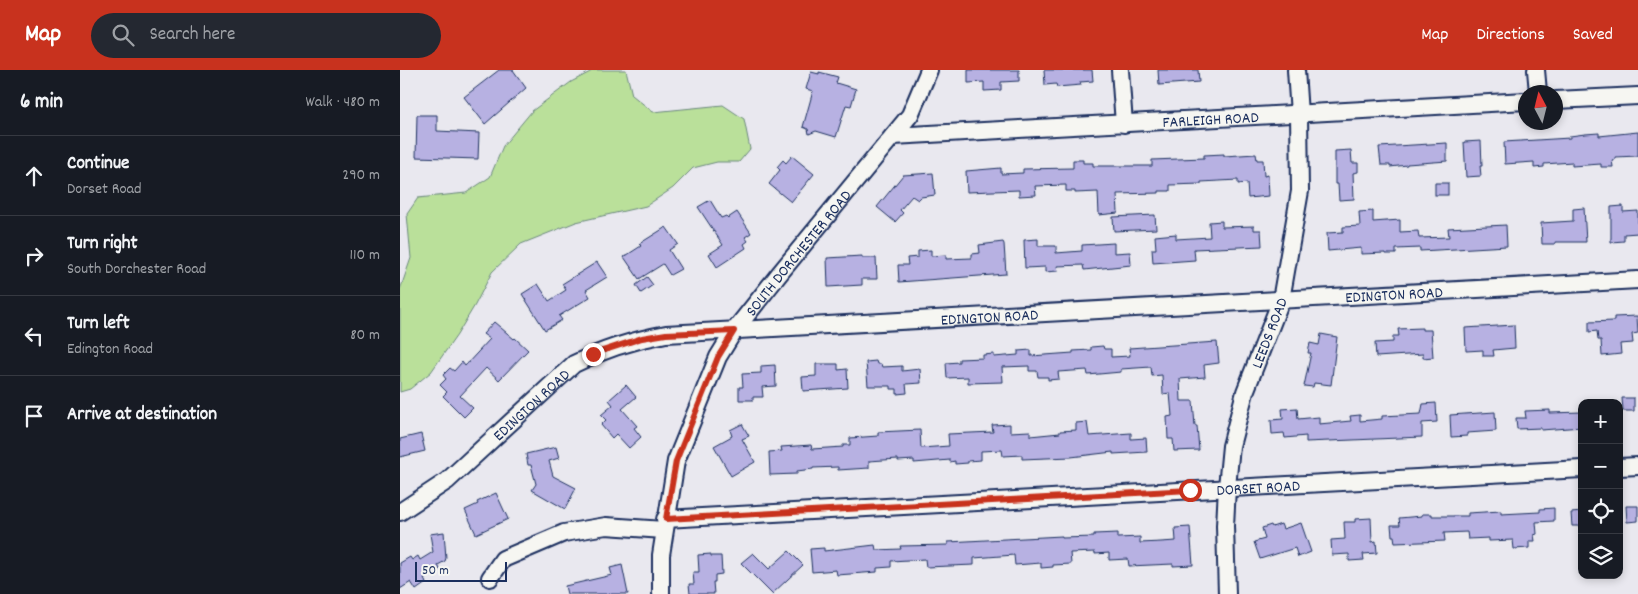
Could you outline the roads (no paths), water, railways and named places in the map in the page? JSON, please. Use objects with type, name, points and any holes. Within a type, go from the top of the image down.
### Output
[{"type":"street","name":"SOUTH DORCHESTER ROAD","points":[[660,594],[661,555],[676,461],[718,357],[734,331],[780,273],[910,115],[929,70]]},
{"type":"street","points":[[1120,70],[1124,124]]},
{"type":"street","name":"LEEDS ROAD","points":[[1227,594],[1225,526],[1231,446],[1245,392],[1281,300],[1300,191],[1299,114],[1296,70]]},
{"type":"street","points":[[1536,70],[1537,85]]},
{"type":"street","points":[[1563,100],[1638,96]]},
{"type":"street","name":"FARLEIGH ROAD","points":[[894,136],[1518,101]]},
{"type":"street","name":"EDINGTON ROAD","points":[[400,512],[447,481],[574,364],[593,354],[642,338],[666,334],[1638,280]]},
{"type":"street","points":[[1623,467],[1638,466]]},
{"type":"street","name":"DORSET ROAD","points":[[490,578],[503,559],[564,533],[606,526],[665,525],[950,504],[1227,487],[1578,469]]}]
